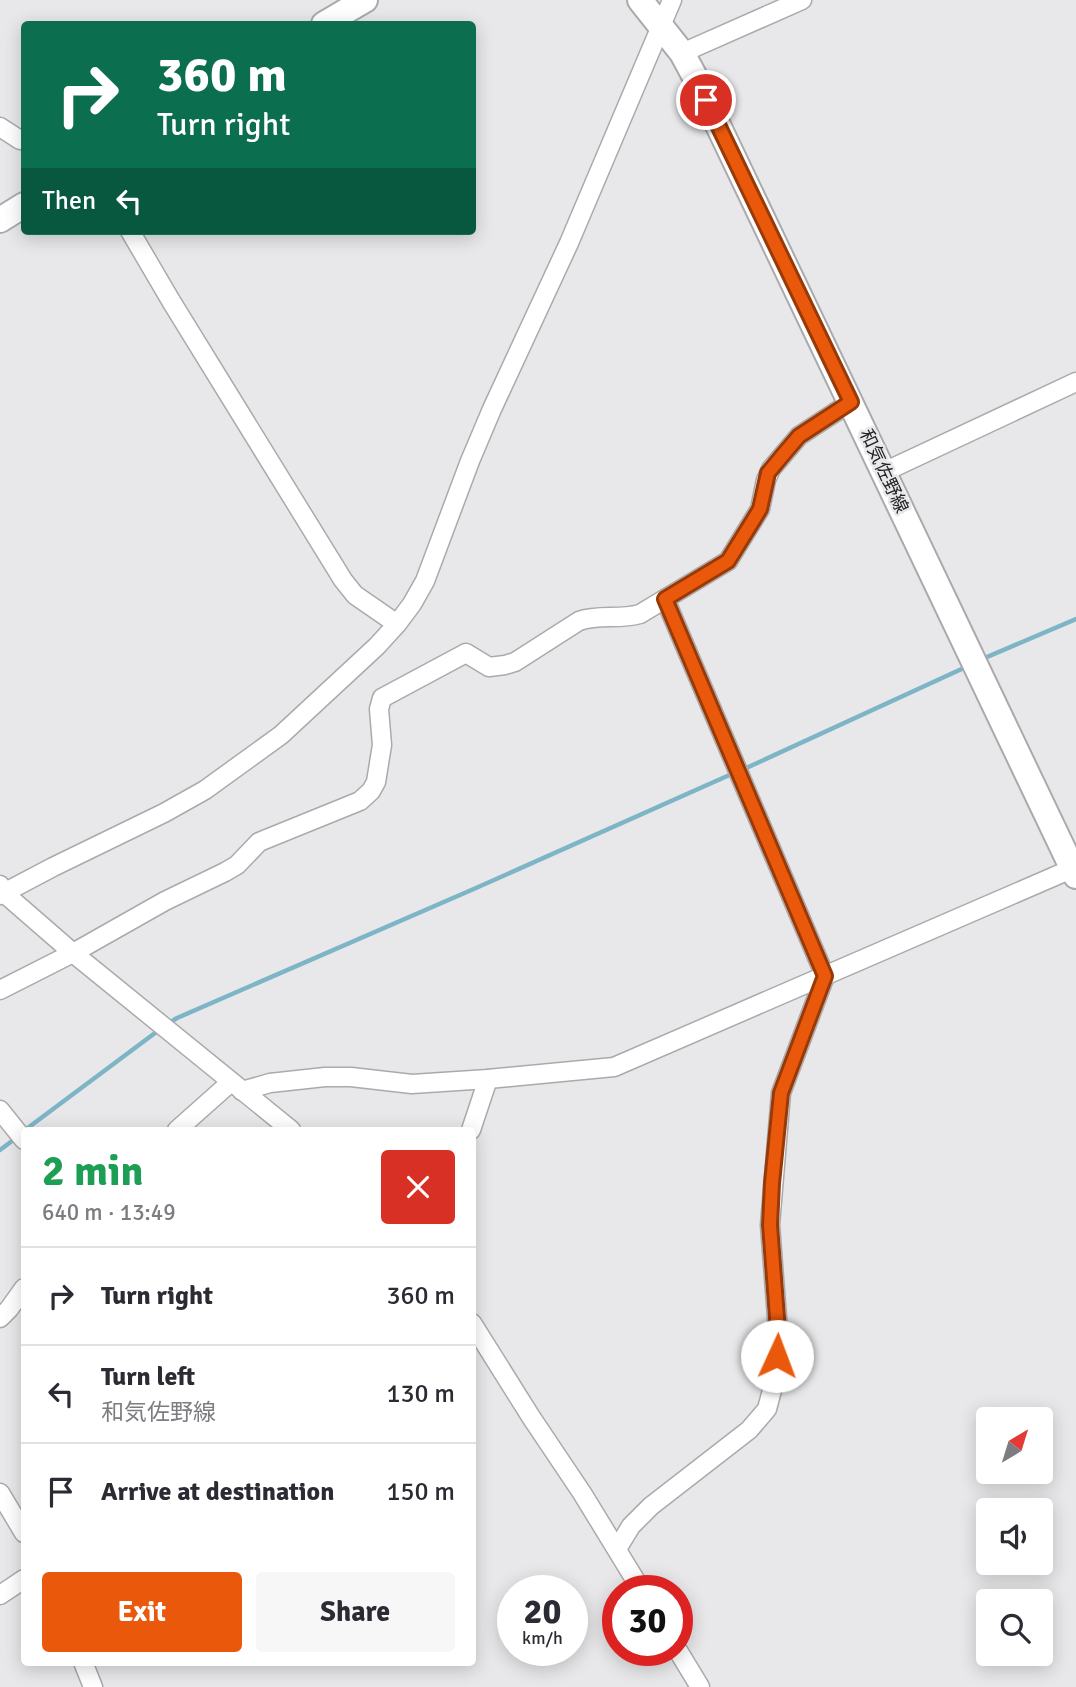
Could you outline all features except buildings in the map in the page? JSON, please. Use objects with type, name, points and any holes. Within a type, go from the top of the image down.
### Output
[{"type":"main road","points":[[329,21],[365,0]]},
{"type":"main road","name":"和気佐野線","points":[[640,0],[682,53],[718,123],[1075,870]]},
{"type":"main road","points":[[0,220],[21,207]]},
{"type":"street","points":[[287,1127],[1,891],[164,813],[205,790],[281,735],[397,624],[425,581],[492,409],[569,243],[673,0]]},
{"type":"street","points":[[682,53],[802,0]]},
{"type":"street","points":[[0,127],[21,141]]},
{"type":"street","points":[[132,235],[343,580],[355,595],[397,624]]},
{"type":"street","points":[[884,472],[1076,382]]},
{"type":"street","points":[[0,990],[165,901],[225,872],[237,865],[259,842],[360,801],[372,791],[376,782],[382,745],[379,709],[382,698],[466,653],[489,667],[505,665],[515,662],[579,621],[590,617],[628,618],[640,614],[728,561],[760,509],[768,473],[778,460],[799,436],[851,402]]},
{"type":"street","points":[[617,1549],[631,1526],[651,1506],[750,1430],[766,1409],[775,1379],[778,1331],[770,1225],[781,1093],[825,976],[665,599]]},
{"type":"street","points":[[181,1127],[237,1087],[325,1077],[412,1084],[614,1067],[1075,870]]},
{"type":"street","points":[[472,1127],[488,1079]]},
{"type":"street","points":[[0,1110],[21,1136]]},
{"type":"street","points":[[0,1318],[21,1292]]},
{"type":"street","points":[[476,1329],[632,1575]]},
{"type":"street","points":[[0,1493],[21,1528]]},
{"type":"street","points":[[0,1595],[21,1581]]},
{"type":"street","points":[[85,1666],[93,1687]]},
{"type":"street","points":[[687,1666],[700,1687]]},
{"type":"waterway","points":[[980,660],[1076,619]]},
{"type":"waterway","points":[[742,770],[966,667]]},
{"type":"waterway","points":[[169,1023],[734,773]]},
{"type":"waterway","points":[[29,1127],[159,1030]]},
{"type":"waterway","points":[[0,1150],[16,1138]]},
{"type":"route","points":[[706,100],[851,402],[799,436],[768,473],[760,509],[728,561],[665,599],[825,976],[781,1093],[770,1225],[778,1331],[777,1356]]}]
